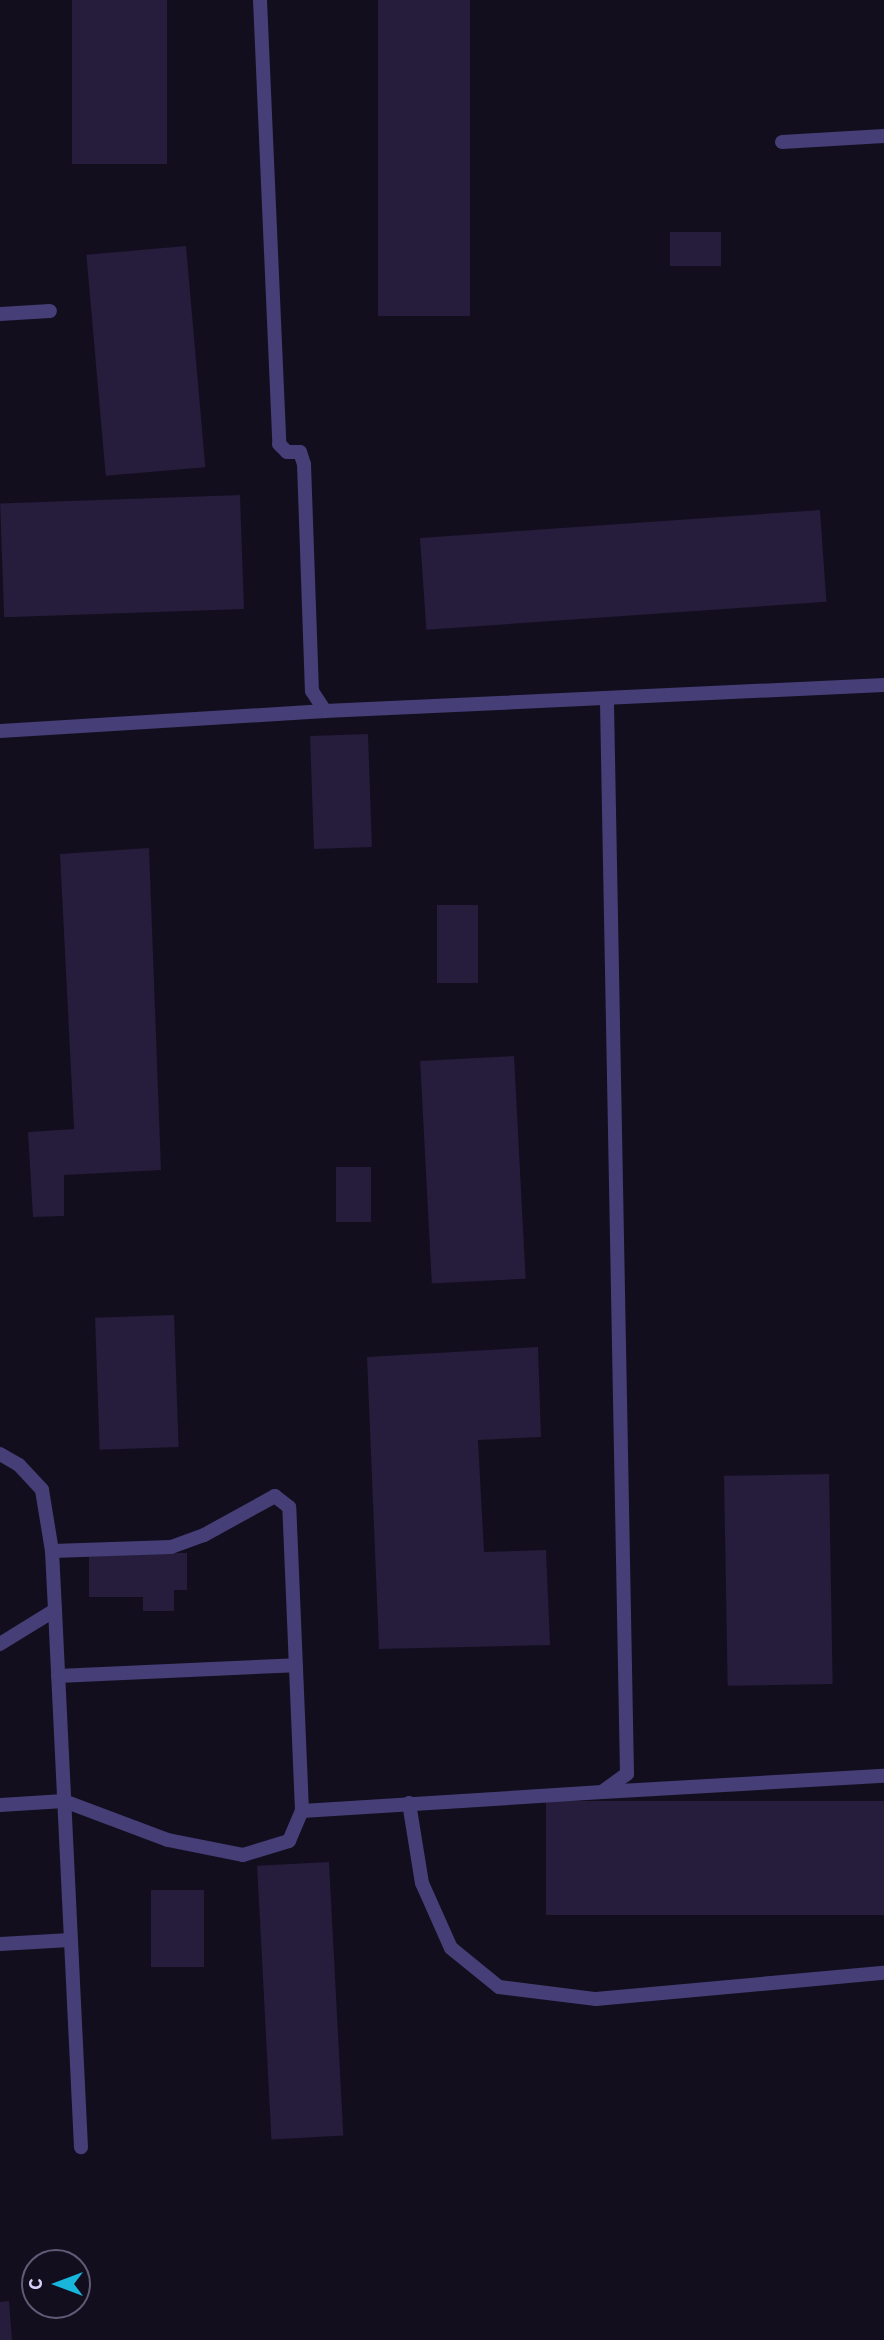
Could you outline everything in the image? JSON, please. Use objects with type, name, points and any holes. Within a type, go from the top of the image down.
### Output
[{"type":"lane","points":[[260,0],[279,444],[287,452],[300,452],[304,464],[312,691],[325,711]]},
{"type":"lane","points":[[782,142],[884,136]]},
{"type":"lane","points":[[0,314],[50,311]]},
{"type":"lane","points":[[0,732],[325,711],[607,700],[884,685]]},
{"type":"lane","points":[[602,1792],[627,1774],[607,700]]},
{"type":"lane","points":[[0,1454],[19,1465],[42,1490],[52,1551],[81,2147]]},
{"type":"lane","points":[[0,1805],[64,1801],[168,1840],[243,1855],[289,1841],[302,1811],[289,1507],[275,1496],[204,1535],[171,1547],[52,1551]]},
{"type":"lane","points":[[0,1644],[55,1609]]},
{"type":"lane","points":[[58,1675],[296,1665]]},
{"type":"lane","points":[[302,1811],[884,1776]]},
{"type":"lane","points":[[409,1803],[422,1883],[451,1948],[499,1986],[596,1999],[884,1972]]},
{"type":"lane","points":[[0,1944],[70,1940]]},
{"type":"building","points":[[72,0],[167,0],[167,164],[72,164]]},
{"type":"building","points":[[378,0],[470,0],[470,316],[378,316]]},
{"type":"building","points":[[670,232],[721,232],[721,266],[670,266]]},
{"type":"building","points":[[186,246],[205,467],[106,476],[86,255]]},
{"type":"building","points":[[240,495],[244,609],[4,617],[0,503]]},
{"type":"building","points":[[820,510],[826,602],[426,630],[420,538]]},
{"type":"building","points":[[368,734],[372,847],[314,849],[310,736]]},
{"type":"building","points":[[149,848],[161,1170],[64,1175],[64,1216],[33,1217],[28,1132],[74,1129],[60,854]]},
{"type":"building","points":[[437,905],[478,905],[478,983],[437,983]]},
{"type":"building","points":[[514,1056],[526,1279],[432,1284],[420,1061]]},
{"type":"building","points":[[336,1167],[371,1167],[371,1222],[336,1222]]},
{"type":"building","points":[[174,1315],[179,1447],[100,1450],[95,1318]]},
{"type":"building","points":[[538,1347],[541,1437],[478,1440],[484,1552],[546,1550],[550,1645],[379,1649],[367,1357]]},
{"type":"building","points":[[829,1474],[833,1684],[728,1686],[724,1476]]},
{"type":"building","points":[[89,1553],[187,1553],[187,1590],[174,1590],[174,1611],[143,1611],[143,1597],[89,1597]]},
{"type":"building","points":[[546,1801],[884,1801],[884,1915],[546,1915]]},
{"type":"building","points":[[329,1862],[343,2136],[271,2139],[257,1866]]},
{"type":"building","points":[[151,1890],[204,1890],[204,1967],[151,1967]]},
{"type":"building","points":[[9,2301],[12,2340],[0,2340],[0,2302]]}]
